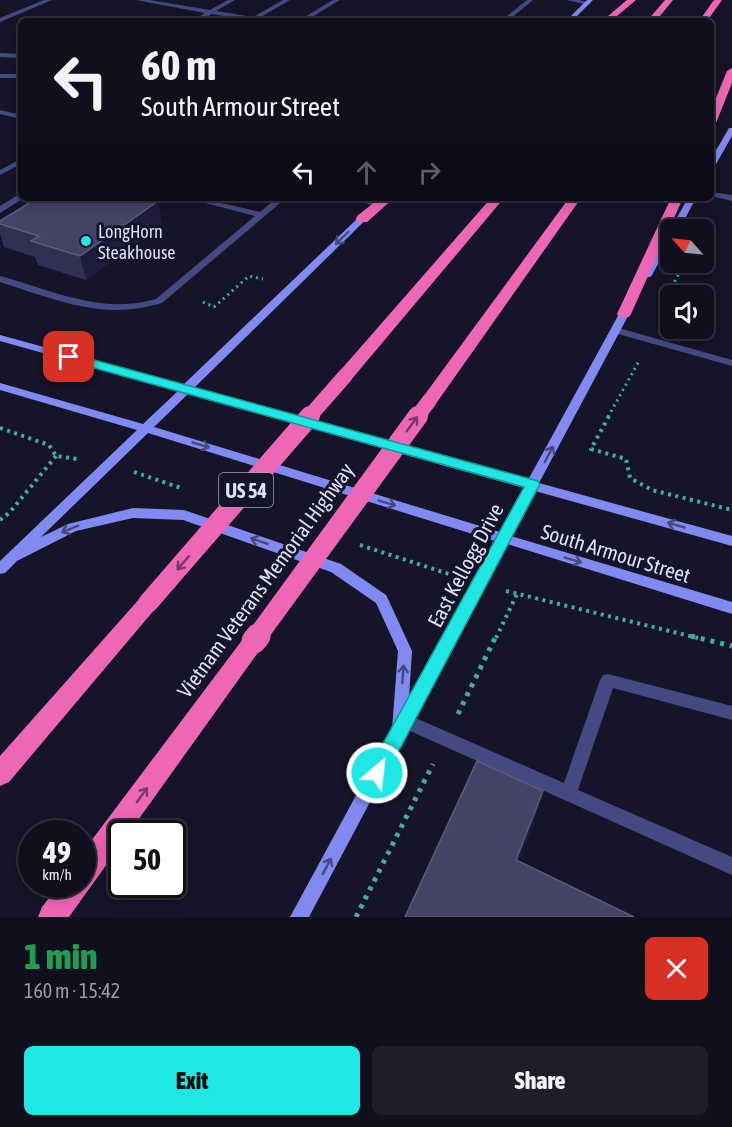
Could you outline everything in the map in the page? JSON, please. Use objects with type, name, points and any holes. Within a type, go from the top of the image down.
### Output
[{"type":"highway","points":[[610,18],[632,0]]},
{"type":"highway","points":[[654,18],[669,0]]},
{"type":"highway","points":[[705,18],[718,0]]},
{"type":"highway","points":[[714,116],[732,71]]},
{"type":"highway","points":[[362,219],[383,201]]},
{"type":"highway","name":"US 54","points":[[0,774],[495,201]]},
{"type":"highway","name":"Vietnam Veterans Memorial Highway","points":[[96,857],[573,201]]},
{"type":"highway","points":[[624,314],[676,201]]},
{"type":"highway","points":[[52,917],[66,898]]},
{"type":"main road","points":[[572,18],[589,1]]},
{"type":"main road","points":[[714,161],[732,130]]},
{"type":"main road","points":[[680,219],[690,201]]},
{"type":"main road","points":[[0,569],[362,219]]},
{"type":"main road","name":"East Kellogg Drive","points":[[299,917],[615,330],[660,252]]},
{"type":"main road","name":"South Armour Street","points":[[0,338],[732,541]]},
{"type":"main road","name":"South Armour Street","points":[[0,386],[145,427],[503,540],[732,608]]},
{"type":"main road","points":[[11,558],[74,527],[133,513],[184,515],[336,568],[381,599],[405,651],[402,726]]},
{"type":"lane","points":[[0,20],[49,0]]},
{"type":"lane","points":[[139,0],[242,18]]},
{"type":"lane","points":[[200,18],[232,0]]},
{"type":"lane","points":[[256,18],[287,0]]},
{"type":"lane","points":[[306,18],[337,0]]},
{"type":"lane","points":[[508,18],[530,0]]},
{"type":"lane","points":[[570,0],[589,1]]},
{"type":"lane","points":[[0,56],[18,56]]},
{"type":"lane","points":[[0,76],[18,76]]},
{"type":"lane","points":[[0,111],[18,116]]},
{"type":"lane","points":[[0,173],[18,163]]},
{"type":"lane","points":[[714,195],[732,198]]},
{"type":"lane","points":[[0,210],[18,200]]},
{"type":"lane","points":[[203,201],[261,215]]},
{"type":"lane","points":[[0,279],[103,309],[144,308],[159,301],[278,201]]},
{"type":"lane","points":[[615,330],[732,363]]},
{"type":"lane","points":[[569,794],[608,680],[732,713]]},
{"type":"lane","points":[[402,726],[569,794],[732,866]]},
{"type":"path","points":[[203,302],[214,307],[249,276],[263,279]]},
{"type":"path","points":[[0,429],[49,444],[56,456],[10,512],[0,520]]},
{"type":"path","points":[[591,448],[626,459],[630,478],[652,490],[732,510]]},
{"type":"path","points":[[517,594],[732,646]]},
{"type":"building","points":[[32,201],[158,201],[80,256],[31,241],[39,236],[0,224],[0,221]]},
{"type":"building","points":[[477,761],[543,791],[516,860],[634,917],[405,917]]},
{"type":"place","name":"LongHorn Steakhouse","points":[[86,241]]},
{"type":"route","points":[[69,357],[533,484],[377,773]]}]
